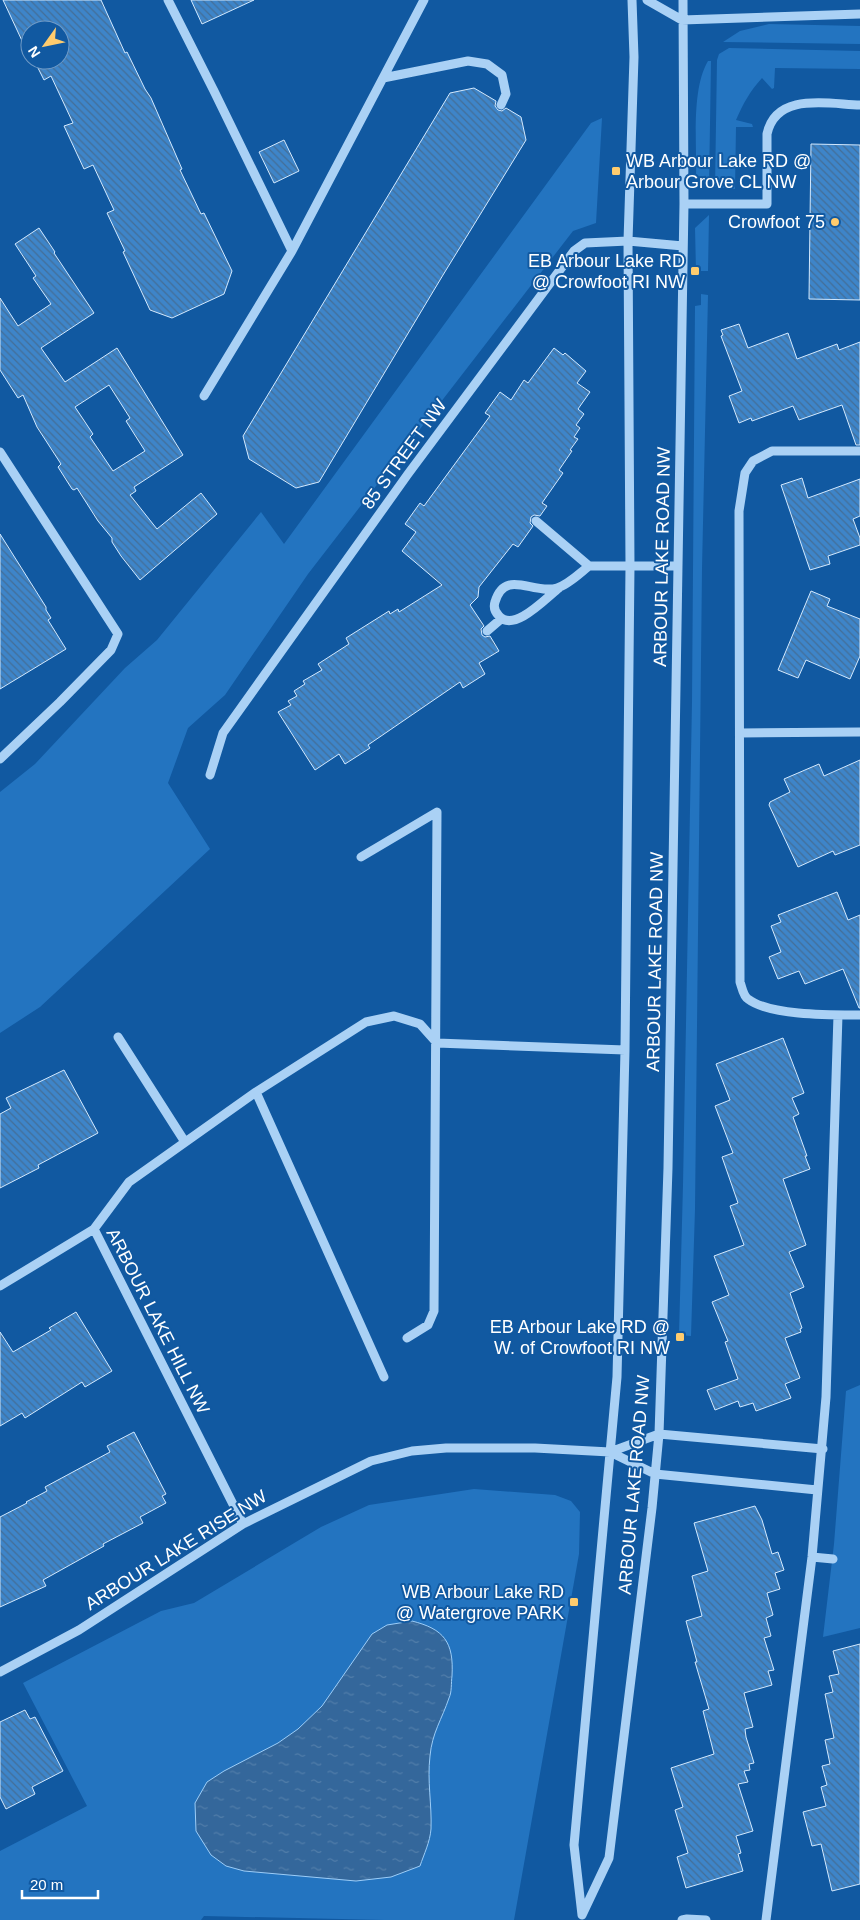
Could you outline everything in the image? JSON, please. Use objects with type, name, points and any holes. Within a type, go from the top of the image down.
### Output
[{"type":"street","points":[[168,0],[292,251]]},
{"type":"street","points":[[204,396],[292,251],[424,0]]},
{"type":"street","name":"ARBOUR LAKE ROAD NW","points":[[582,1918],[574,1845],[606,1514],[617,1377],[625,1050],[630,566],[628,241],[634,57],[632,0]]},
{"type":"street","points":[[646,0],[682,20],[860,14]]},
{"type":"street","name":"ARBOUR LAKE ROAD NW","points":[[582,1918],[609,1858],[655,1474],[658,1434],[668,1168],[684,204],[683,0]]},
{"type":"street","points":[[383,78],[468,61],[487,64],[502,75],[506,94],[501,105]]},
{"type":"street","points":[[684,204],[767,204],[767,134],[768,126],[777,112],[788,106],[806,103],[860,105]]},
{"type":"street","name":"85 STREET NW","points":[[210,776],[223,733],[403,482],[574,252],[585,243],[628,241],[683,246]]},
{"type":"street","points":[[860,451],[772,451],[752,461],[744,473],[739,511],[740,982],[746,998],[759,1006],[776,1010],[860,1015]]},
{"type":"street","points":[[0,452],[118,634],[111,650],[0,759]]},
{"type":"street","points":[[536,521],[589,566]]},
{"type":"street","points":[[559,588],[533,589],[513,584],[505,586],[497,595],[494,606],[496,614],[510,622],[519,619],[589,566],[678,566]]},
{"type":"street","points":[[487,631],[502,619]]},
{"type":"street","points":[[740,733],[860,732]]},
{"type":"street","points":[[361,857],[437,812],[434,1311],[428,1325],[407,1338]]},
{"type":"street","points":[[766,1920],[812,1558],[817,1490],[823,1449],[838,1015]]},
{"type":"street","points":[[94,1229],[129,1182],[256,1092],[366,1022],[394,1016],[420,1024],[437,1043],[625,1050]]},
{"type":"street","points":[[118,1037],[185,1142]]},
{"type":"street","points":[[256,1092],[384,1377]]},
{"type":"street","name":"ARBOUR LAKE HILL NW","points":[[0,1286],[94,1229],[243,1524]]},
{"type":"street","points":[[610,1452],[658,1434],[823,1449]]},
{"type":"street","name":"ARBOUR LAKE RISE NW","points":[[0,1672],[79,1630],[243,1524],[371,1461],[412,1451],[446,1448],[535,1448],[610,1452]]},
{"type":"street","points":[[610,1452],[655,1474],[817,1490]]},
{"type":"street","points":[[812,1558],[833,1558]]},
{"type":"street","points":[[682,1920],[706,1920]]},
{"type":"shaded area","points":[[769,24],[860,26],[860,44],[723,42],[740,31]]},
{"type":"shaded area","points":[[729,48],[860,51],[860,69],[775,68],[774,88],[772,89],[762,78],[747,98],[736,120],[752,124],[753,127],[736,127],[735,189],[715,187],[717,60],[719,54]]},
{"type":"shaded area","points":[[708,61],[711,61],[709,187],[696,176],[697,101],[699,87]]},
{"type":"shaded area","points":[[602,118],[596,223],[573,231],[308,574],[225,695],[188,728],[168,783],[210,849],[40,1007],[0,1033],[0,792],[35,764],[125,668],[157,640],[261,512],[284,544],[591,123]]},
{"type":"shaded area","points":[[709,215],[708,271],[696,271],[695,228]]},
{"type":"shaded area","points":[[701,294],[708,295],[702,569],[695,1209],[691,1336],[679,1335],[692,702],[695,306],[701,305]]},
{"type":"shaded area","points":[[860,1385],[860,1628],[823,1637],[834,1544],[846,1391]]},
{"type":"shaded area","points":[[474,1489],[555,1495],[571,1501],[580,1512],[579,1554],[514,1920],[384,1920],[204,1916],[201,1920],[0,1920],[0,1851],[87,1806],[23,1683],[161,1611],[194,1603],[321,1527],[369,1505]]},
{"type":"water","points":[[412,1621],[432,1628],[445,1639],[449,1646],[452,1664],[450,1696],[431,1748],[429,1775],[431,1829],[420,1866],[391,1877],[356,1881],[244,1871],[226,1866],[211,1855],[196,1831],[195,1803],[207,1782],[278,1743],[298,1729],[322,1706],[372,1634],[387,1625]]},
{"type":"building","points":[[3,0],[101,0],[125,53],[127,52],[151,98],[182,169],[180,170],[201,214],[204,213],[232,271],[224,294],[172,318],[150,310],[107,213],[114,210],[93,165],[84,169],[64,126],[73,123],[51,76],[44,80],[39,70],[70,70],[70,20],[20,20],[20,36]]},
{"type":"building","points":[[191,0],[254,0],[202,24]]},
{"type":"building","points":[[474,88],[496,101],[495,106],[498,110],[502,111],[506,108],[521,117],[526,140],[319,482],[296,488],[249,459],[243,436],[450,93]]},
{"type":"building","points":[[284,140],[299,171],[274,183],[259,152]]},
{"type":"building","name":"Crowfoot 75","points":[[811,144],[860,145],[860,300],[809,299]]},
{"type":"building","points":[[39,228],[94,313],[41,348],[65,382],[117,348],[183,455],[134,487],[136,491],[130,495],[157,529],[201,493],[217,514],[140,580],[121,556],[112,542],[112,538],[98,521],[77,488],[72,489],[58,467],[61,464],[37,427],[23,395],[18,398],[0,370],[0,298],[18,326],[51,304],[33,278],[36,276],[15,244]],"holes":[[[109,385],[130,418],[126,421],[145,451],[113,471],[90,437],[93,434],[75,407]]]},
{"type":"building","points":[[739,324],[748,348],[788,333],[797,359],[837,344],[839,350],[860,342],[860,445],[856,445],[842,405],[799,420],[793,406],[752,421],[751,418],[739,423],[729,396],[742,391],[721,336],[723,335],[721,330]]},
{"type":"building","points":[[554,348],[563,355],[565,353],[586,371],[577,383],[590,392],[578,409],[584,414],[576,425],[580,428],[574,437],[578,439],[559,470],[563,473],[542,503],[547,506],[540,516],[534,515],[531,517],[530,523],[533,526],[518,547],[513,544],[479,587],[478,597],[470,605],[484,626],[481,629],[482,635],[485,637],[490,636],[499,651],[479,663],[485,674],[463,688],[460,682],[368,745],[370,748],[345,764],[339,754],[315,770],[278,712],[291,705],[288,701],[297,696],[294,691],[305,684],[303,681],[322,670],[318,664],[349,644],[346,638],[389,611],[390,614],[398,609],[399,612],[442,585],[402,551],[416,532],[405,524],[420,503],[424,506],[490,416],[485,413],[500,392],[511,400],[524,380],[528,383]]},
{"type":"building","points":[[802,478],[808,498],[860,479],[860,516],[853,519],[860,538],[860,545],[828,556],[830,564],[810,570],[781,485]]},
{"type":"building","points":[[0,534],[46,607],[51,618],[48,620],[66,649],[0,689]]},
{"type":"building","points":[[811,591],[830,599],[827,606],[860,619],[860,656],[850,679],[806,660],[798,678],[778,670]]},
{"type":"building","points":[[860,760],[860,845],[835,855],[833,851],[798,867],[769,805],[770,802],[790,792],[784,779],[819,764],[824,776]]},
{"type":"building","points":[[837,892],[848,920],[860,915],[860,1008],[843,969],[805,984],[799,971],[778,979],[769,957],[781,952],[771,926],[781,922],[778,915]]},
{"type":"building","points":[[783,1038],[804,1093],[792,1098],[799,1114],[793,1117],[810,1169],[783,1179],[806,1245],[789,1252],[804,1287],[790,1293],[802,1328],[800,1329],[801,1332],[785,1338],[800,1378],[785,1384],[791,1398],[756,1411],[753,1403],[740,1407],[738,1401],[715,1410],[707,1390],[738,1379],[725,1342],[728,1341],[712,1302],[729,1295],[714,1256],[744,1245],[730,1206],[738,1203],[722,1157],[733,1153],[715,1106],[730,1100],[716,1064]]},
{"type":"building","points":[[64,1070],[98,1133],[38,1165],[39,1168],[0,1188],[0,1114],[11,1108],[6,1098]]},
{"type":"building","points":[[76,1312],[112,1371],[85,1387],[82,1382],[25,1418],[22,1413],[0,1426],[0,1332],[13,1352],[51,1330],[49,1328]]},
{"type":"building","points":[[134,1432],[166,1494],[162,1496],[166,1503],[140,1517],[143,1523],[103,1544],[104,1546],[43,1580],[46,1586],[0,1607],[0,1517],[47,1491],[45,1487],[110,1452],[107,1446]]},
{"type":"building","points":[[755,1506],[762,1520],[772,1554],[778,1552],[784,1570],[775,1573],[780,1589],[767,1593],[773,1615],[766,1618],[771,1636],[764,1638],[774,1670],[768,1671],[772,1685],[744,1693],[753,1727],[745,1729],[746,1737],[754,1763],[749,1764],[750,1770],[744,1771],[748,1782],[738,1784],[753,1831],[736,1836],[741,1853],[738,1854],[743,1871],[686,1888],[677,1857],[688,1853],[675,1810],[683,1807],[671,1768],[714,1754],[703,1711],[709,1709],[695,1662],[697,1662],[686,1621],[702,1616],[692,1576],[708,1571],[694,1523]]},
{"type":"building","points":[[860,1644],[860,1884],[832,1891],[821,1844],[812,1846],[803,1812],[826,1806],[821,1787],[827,1785],[822,1766],[830,1764],[825,1740],[834,1738],[825,1694],[833,1692],[829,1676],[839,1674],[833,1651]]},
{"type":"building","points":[[25,1710],[30,1719],[35,1717],[63,1771],[32,1787],[35,1794],[6,1809],[0,1797],[0,1722]]},
{"type":"place","name":"WB Arbour Lake RD @ Arbour Grove CL NW","points":[[616,171]]},
{"type":"place","name":"Crowfoot 75","points":[[835,222]]},
{"type":"place","name":"EB Arbour Lake RD @ Crowfoot RI NW","points":[[695,271]]},
{"type":"place","name":"EB Arbour Lake RD @ W. of Crowfoot RI NW","points":[[680,1337]]},
{"type":"place","name":"WB Arbour Lake RD @ Watergrove PARK","points":[[574,1602]]}]
